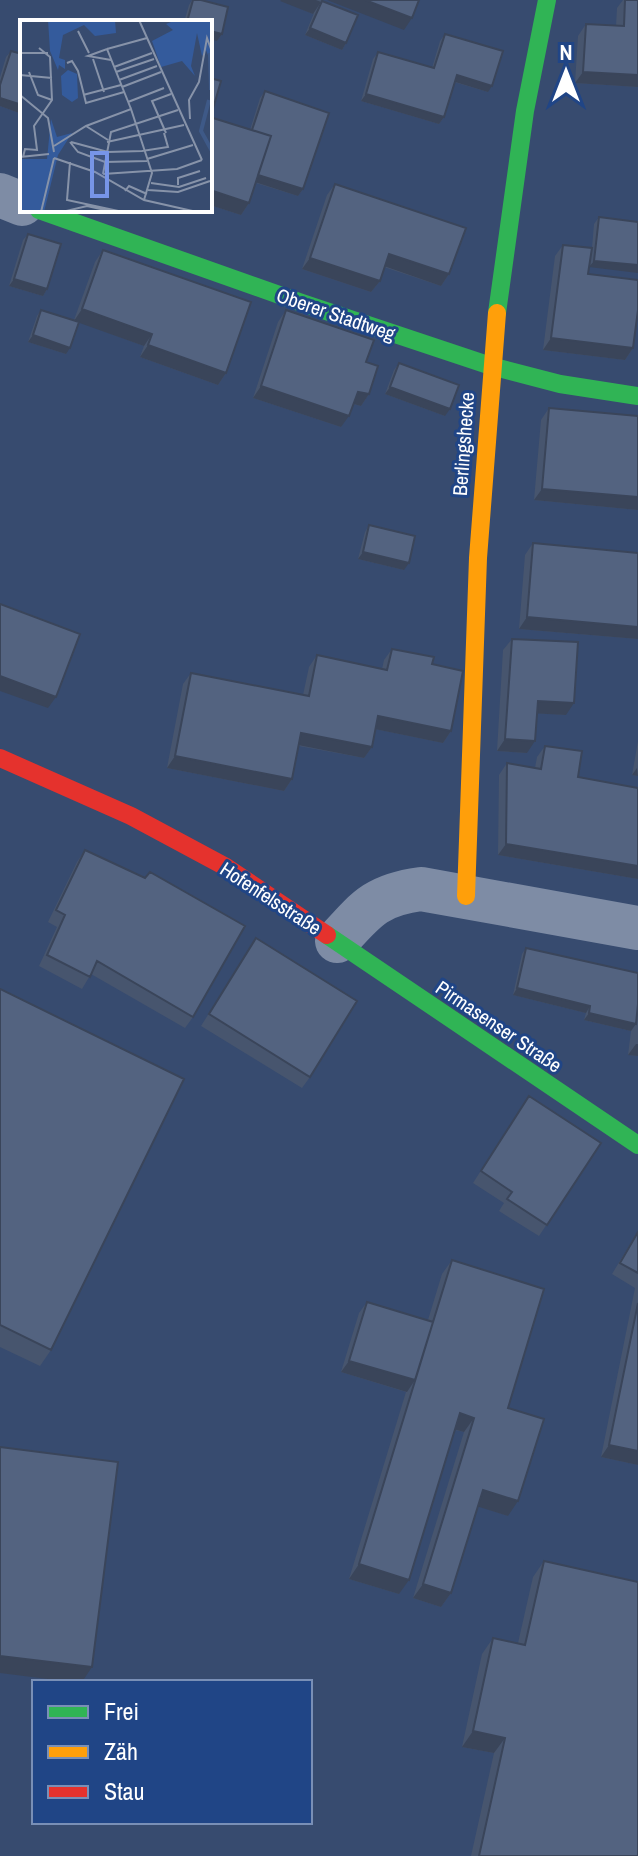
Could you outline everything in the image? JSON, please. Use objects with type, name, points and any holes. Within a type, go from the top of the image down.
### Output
[{"type":"street","name":"Berlingshecke","points":[[466,896],[479,531],[491,366],[510,195],[531,71],[547,0]]},
{"type":"street","points":[[0,195],[20,203]]},
{"type":"street","name":"Oberer Stadtweg","points":[[45,212],[491,366],[560,384],[638,396]]},
{"type":"street","name":"Hofenfelsstraße","points":[[0,758],[131,816],[226,867],[337,941],[368,907],[395,892],[421,889],[638,928]]},
{"type":"street","name":"Pirmasenser Straße","points":[[337,941],[638,1145]]},
{"type":"building","points":[[193,0],[228,7],[222,34],[212,32],[212,20],[188,20]]},
{"type":"building","points":[[365,0],[419,0],[412,18]]},
{"type":"building","points":[[625,0],[638,0],[638,75],[583,72],[586,24],[624,26]]},
{"type":"building","points":[[322,1],[358,15],[346,43],[310,28]]},
{"type":"building","points":[[445,34],[503,51],[492,86],[457,75],[444,117],[366,94],[378,52],[434,68]]},
{"type":"building","points":[[11,51],[20,53],[20,104],[0,98],[0,85]]},
{"type":"building","points":[[212,79],[221,81],[212,112]]},
{"type":"building","points":[[265,91],[329,113],[303,189],[258,175],[271,136],[252,130]]},
{"type":"building","points":[[213,118],[271,136],[249,203],[212,191]]},
{"type":"building","points":[[335,184],[466,228],[449,274],[389,254],[380,281],[310,258]]},
{"type":"building","points":[[599,217],[638,222],[638,265],[594,261]]},
{"type":"building","points":[[28,234],[61,244],[47,289],[14,279]]},
{"type":"building","points":[[563,245],[592,248],[588,274],[638,280],[633,348],[551,338]]},
{"type":"building","points":[[103,250],[251,302],[226,373],[148,345],[152,334],[82,309]]},
{"type":"building","points":[[41,310],[79,322],[70,348],[33,335]]},
{"type":"building","points":[[286,310],[374,340],[366,362],[378,366],[369,394],[358,392],[349,416],[261,386]]},
{"type":"building","points":[[399,363],[459,385],[450,409],[390,387]]},
{"type":"building","points":[[549,408],[638,416],[638,497],[542,489]]},
{"type":"building","points":[[369,525],[415,536],[409,563],[363,552]]},
{"type":"building","points":[[533,543],[638,553],[638,627],[527,617]]},
{"type":"building","points":[[0,604],[80,634],[56,697],[0,676]]},
{"type":"building","points":[[512,639],[578,642],[574,703],[538,701],[535,741],[505,739]]},
{"type":"building","points":[[392,649],[434,657],[432,664],[463,671],[451,731],[378,716],[372,747],[301,733],[292,779],[175,756],[191,673],[309,696],[317,655],[387,670]]},
{"type":"building","points":[[545,746],[582,751],[578,777],[638,788],[638,866],[506,844],[507,763],[541,769]]},
{"type":"building","points":[[85,850],[145,878],[150,872],[245,926],[193,1017],[97,961],[90,977],[47,955],[65,915],[56,910]]},
{"type":"building","points":[[256,938],[357,1001],[310,1077],[209,1014]]},
{"type":"building","points":[[526,948],[638,973],[636,1024],[589,1013],[590,1006],[517,988]]},
{"type":"building","points":[[0,989],[184,1079],[51,1350],[0,1325]]},
{"type":"building","points":[[529,1096],[601,1143],[547,1225],[507,1199],[512,1192],[481,1171]]},
{"type":"building","points":[[638,1232],[638,1273],[620,1263]]},
{"type":"building","points":[[452,1260],[544,1289],[508,1408],[544,1419],[518,1501],[483,1490],[451,1593],[423,1584],[474,1418],[460,1413],[409,1580],[359,1564]]},
{"type":"building","points":[[367,1302],[433,1322],[415,1380],[349,1361]]},
{"type":"building","points":[[638,1303],[638,1451],[609,1445]]},
{"type":"building","points":[[0,1447],[118,1462],[92,1667],[0,1656]]},
{"type":"building","points":[[544,1561],[638,1582],[638,1856],[479,1856],[505,1738],[473,1731],[493,1638],[525,1645]]},
{"type":"traffic: fast","points":[[497,313],[525,111],[547,0]]},
{"type":"traffic: fast","points":[[45,212],[491,366],[560,384],[638,396]]},
{"type":"traffic: fast","points":[[327,935],[638,1145]]},
{"type":"traffic: slow","points":[[466,896],[478,558],[497,313]]},
{"type":"traffic: jam","points":[[0,758],[131,816],[226,867],[327,935]]}]
